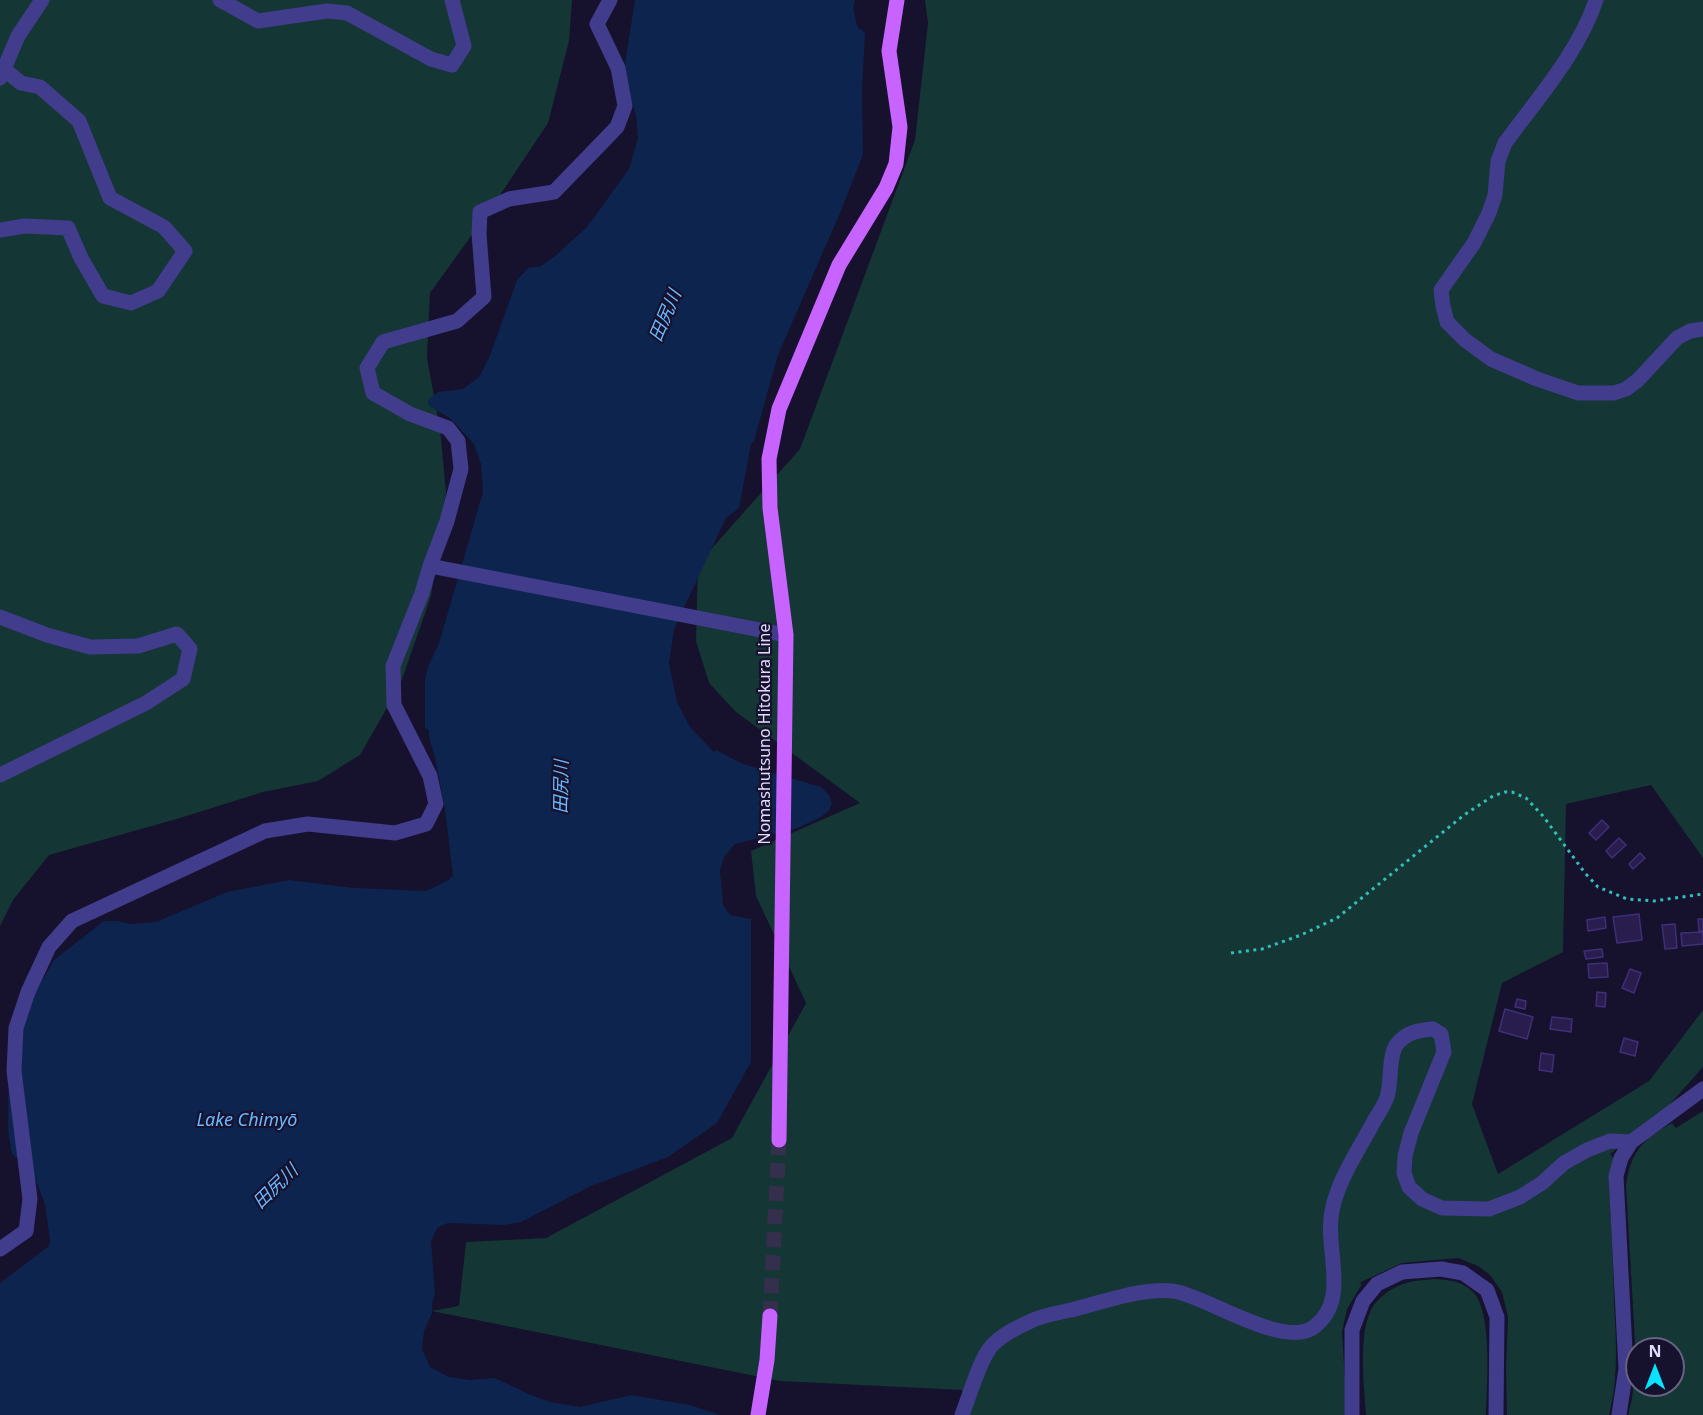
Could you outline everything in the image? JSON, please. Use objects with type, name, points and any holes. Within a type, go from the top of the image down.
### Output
[{"type":"main road","name":"Nomashutsuno Hitokura Line","points":[[779,1140],[786,635],[770,508],[769,459],[779,410],[839,265],[886,188],[896,164],[900,127],[889,51],[897,0]]},
{"type":"main road","points":[[758,1415],[767,1360],[770,1316]]},
{"type":"street","points":[[0,230],[25,226],[68,228],[81,258],[103,296],[131,303],[158,291],[185,251],[164,227],[110,198],[79,122],[40,87],[21,83],[2,74],[18,36],[42,0]]},
{"type":"street","points":[[220,0],[258,21],[327,11],[347,13],[431,59],[452,65],[464,46],[452,0]]},
{"type":"street","points":[[0,1249],[26,1231],[30,1199],[14,1071],[16,1028],[28,992],[49,947],[72,921],[265,831],[308,824],[395,833],[426,824],[436,804],[430,776],[394,705],[393,666],[447,521],[461,469],[458,441],[448,428],[410,414],[373,393],[367,368],[383,342],[456,321],[484,297],[479,234],[480,212],[509,199],[554,192],[617,127],[625,106],[618,68],[597,24],[610,0]]},
{"type":"street","points":[[1596,0],[1575,46],[1505,142],[1498,161],[1495,195],[1489,213],[1474,243],[1441,290],[1447,322],[1465,340],[1491,359],[1537,379],[1578,393],[1614,393],[1626,389],[1638,380],[1677,338],[1690,331],[1703,329]]},
{"type":"street","points":[[430,566],[786,635]]},
{"type":"street","points":[[0,617],[47,635],[90,647],[138,646],[177,634],[190,649],[183,679],[146,704],[0,775]]},
{"type":"street","points":[[962,1415],[979,1369],[990,1348],[1004,1336],[1033,1320],[1147,1291],[1177,1292],[1276,1331],[1295,1333],[1312,1329],[1328,1314],[1335,1291],[1330,1232],[1332,1211],[1340,1184],[1386,1098],[1395,1046],[1406,1035],[1419,1030],[1433,1029],[1441,1034],[1444,1052],[1411,1133],[1405,1156],[1404,1173],[1409,1187],[1422,1199],[1442,1208],[1489,1209],[1520,1197],[1542,1184],[1564,1163],[1587,1150],[1610,1141],[1631,1142]]},
{"type":"street","points":[[1619,1415],[1626,1369],[1616,1176],[1621,1158],[1631,1142],[1703,1089]]},
{"type":"street","points":[[1352,1415],[1352,1330],[1363,1301],[1377,1284],[1402,1272],[1441,1269],[1464,1273],[1487,1290],[1497,1317],[1496,1415]]},
{"type":"path","points":[[1231,953],[1262,949],[1301,935],[1336,918],[1464,815],[1493,796],[1505,792],[1512,792],[1526,798],[1543,816],[1598,887],[1627,899],[1636,900],[1654,901],[1703,894]]},
{"type":"green space","points":[[0,0],[572,0],[569,41],[548,123],[492,207],[430,293],[427,358],[440,429],[446,492],[431,596],[400,685],[360,755],[318,781],[263,792],[49,855],[13,900],[0,926]]},
{"type":"green space","points":[[925,0],[1703,0],[1703,858],[1651,785],[1566,804],[1563,952],[1502,983],[1472,1104],[1498,1174],[1649,1081],[1703,1010],[1703,1067],[1663,1112],[1610,1154],[1614,1159],[1609,1182],[1616,1358],[1609,1415],[1507,1415],[1508,1317],[1502,1292],[1490,1275],[1478,1266],[1458,1258],[1402,1263],[1359,1283],[1362,1284],[1347,1309],[1342,1332],[1345,1415],[967,1415],[962,1390],[780,1381],[432,1311],[459,1306],[466,1242],[546,1238],[732,1138],[806,1003],[756,896],[751,851],[860,803],[736,712],[709,683],[696,641],[698,564],[800,449],[915,140],[928,23]]},
{"type":"green space","points":[[1703,1111],[1703,1415],[1628,1415],[1632,1397],[1685,1397],[1685,1337],[1635,1337],[1626,1185],[1631,1163],[1640,1147],[1672,1123],[1676,1128]]},
{"type":"green space","points":[[1435,1279],[1465,1285],[1479,1302],[1486,1332],[1488,1369],[1486,1415],[1366,1415],[1363,1347],[1364,1333],[1371,1310],[1381,1298],[1398,1286]]},
{"type":"water","name":"Lake Chimyō","points":[[635,0],[855,0],[853,7],[857,26],[865,33],[862,91],[863,155],[778,355],[754,441],[751,444],[739,508],[726,518],[674,629],[669,664],[677,702],[690,727],[714,752],[716,750],[743,764],[821,787],[829,795],[832,803],[828,812],[819,818],[795,829],[735,844],[724,857],[720,870],[723,905],[730,915],[751,919],[751,1062],[717,1123],[668,1157],[591,1186],[521,1222],[504,1225],[448,1223],[437,1228],[431,1241],[435,1293],[432,1313],[424,1331],[422,1349],[430,1367],[449,1377],[470,1380],[495,1378],[551,1402],[580,1407],[631,1395],[690,1405],[720,1415],[0,1415],[0,1283],[49,1246],[50,1240],[45,1204],[32,1171],[12,1154],[8,1130],[9,1066],[27,1007],[54,960],[104,921],[131,924],[156,922],[227,892],[289,880],[354,888],[426,891],[453,876],[445,809],[429,730],[425,728],[425,679],[439,643],[483,492],[481,464],[474,444],[451,419],[429,406],[428,400],[438,392],[463,389],[479,377],[489,358],[517,280],[528,268],[541,266],[555,256],[587,227],[629,169],[638,138],[636,115],[623,76]]},
{"type":"building","points":[[1602,820],[1609,827],[1596,840],[1589,833]]},
{"type":"building","points":[[1619,838],[1626,845],[1612,858],[1606,851]]},
{"type":"building","points":[[1640,853],[1645,858],[1633,869],[1629,864]]},
{"type":"building","points":[[1639,914],[1642,940],[1617,943],[1613,917]]},
{"type":"building","points":[[1605,917],[1606,928],[1588,931],[1587,920]]},
{"type":"building","points":[[1698,919],[1703,919],[1703,931],[1699,931]]},
{"type":"building","points":[[1675,924],[1677,948],[1665,949],[1662,925]]},
{"type":"building","points":[[1703,932],[1703,944],[1682,946],[1681,933]]},
{"type":"building","points":[[1602,949],[1603,957],[1586,959],[1584,951]]},
{"type":"building","points":[[1607,963],[1608,977],[1589,978],[1588,964]]},
{"type":"building","points":[[1630,969],[1641,973],[1634,993],[1622,988]]},
{"type":"building","points":[[1597,992],[1606,993],[1605,1007],[1596,1006]]},
{"type":"building","points":[[1517,999],[1526,1001],[1525,1009],[1515,1007]]},
{"type":"building","points":[[1505,1009],[1533,1017],[1527,1039],[1499,1031]]},
{"type":"building","points":[[1552,1017],[1572,1019],[1571,1032],[1550,1029]]},
{"type":"building","points":[[1624,1038],[1638,1042],[1635,1056],[1620,1052]]},
{"type":"building","points":[[1541,1053],[1554,1055],[1552,1072],[1539,1070]]},
{"type":"tunnel","points":[[770,1316],[779,1140]]},
{"type":"water label","name":"田尻川","points":[[666,316]]},
{"type":"water label","name":"田尻川","points":[[562,787]]},
{"type":"water label","name":"田尻川","points":[[276,1187]]}]
